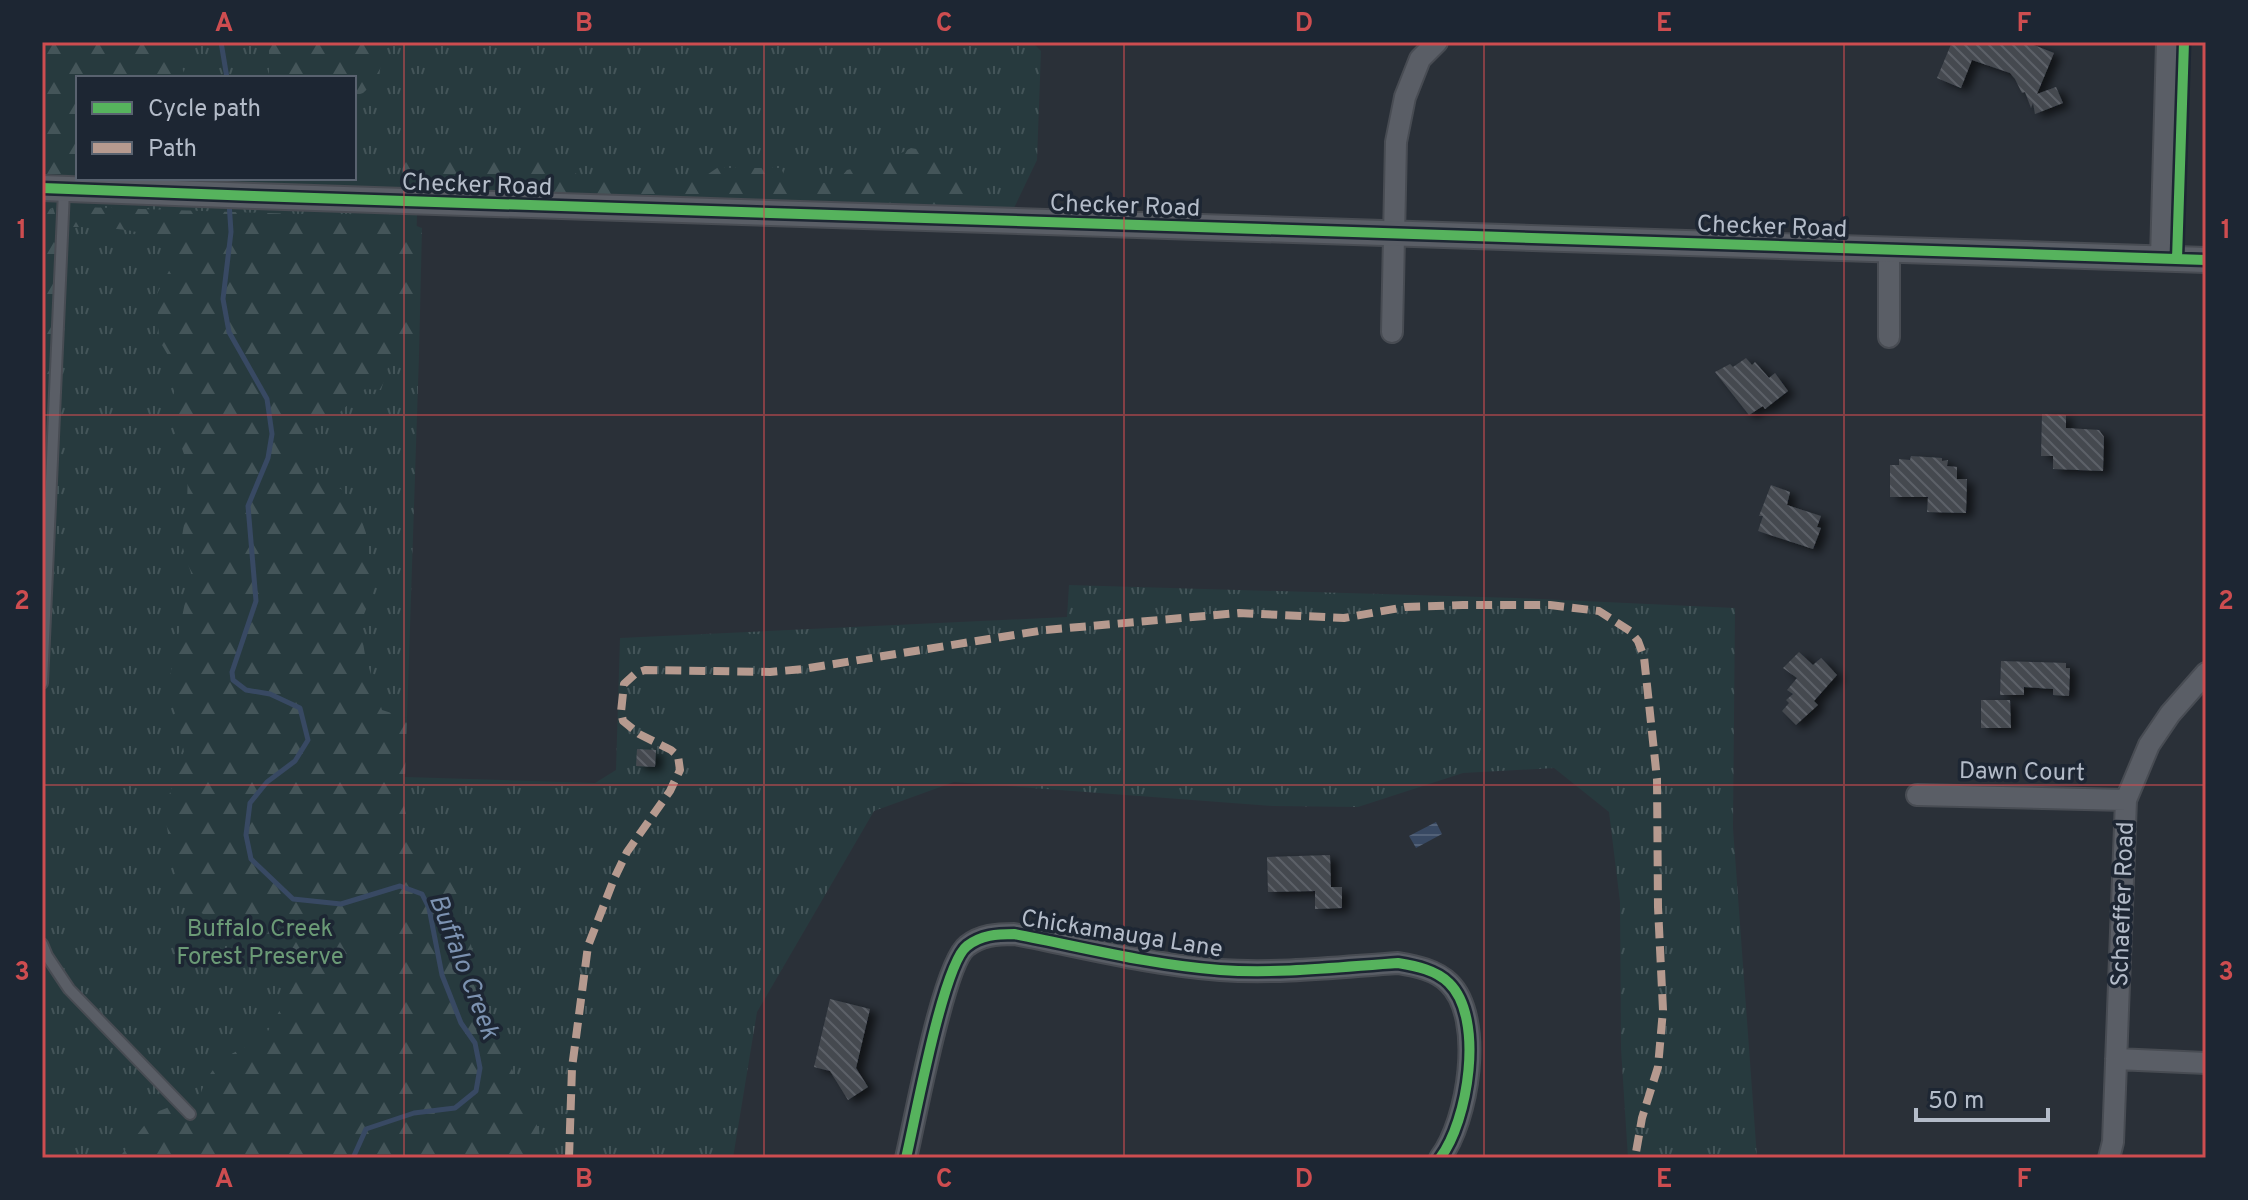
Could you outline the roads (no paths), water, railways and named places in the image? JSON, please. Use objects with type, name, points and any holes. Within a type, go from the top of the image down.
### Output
[{"type":"street","points":[[1392,332],[1396,142],[1405,97],[1420,59],[1437,42]]},
{"type":"street","points":[[2163,258],[2169,42]]},
{"type":"street","name":"Checker Road","points":[[53,188],[2206,260]]},
{"type":"street","points":[[1889,249],[1889,337]]},
{"type":"street","name":"Schaeffer Road","points":[[2109,1158],[2113,1142],[2126,800],[2149,745],[2170,714],[2206,673]]},
{"type":"street","name":"Dawn Court","points":[[1917,795],[2126,800]]},
{"type":"street","name":"Chickamauga Lane","points":[[906,1158],[945,990],[957,956],[980,938],[1014,934],[1175,965],[1217,970],[1398,963],[1434,973],[1449,983],[1459,997],[1469,1033],[1463,1111],[1440,1158]]},
{"type":"street","points":[[2116,1059],[2206,1063]]},
{"type":"lane","points":[[42,683],[53,188]]},
{"type":"lane","points":[[42,944],[69,989],[190,1114]]},
{"type":"water","points":[[1436,822],[1442,834],[1416,848],[1409,836]]},
{"type":"waterway","name":"Buffalo Creek","points":[[221,42],[227,76]]},
{"type":"waterway","name":"Buffalo Creek","points":[[229,202],[231,232],[223,299],[229,332],[267,399],[272,434],[268,458],[248,506],[256,601],[232,672],[233,680],[246,690],[270,694],[300,708],[308,740],[295,761],[267,782],[250,803],[246,835],[251,859],[293,899],[341,904],[400,886],[422,894],[429,908],[442,975],[461,1023],[475,1043],[480,1068],[476,1091],[455,1108],[414,1113],[366,1129],[353,1158]]},
{"type":"park label","name":"Buffalo Creek Forest Preserve","points":[[260,942]]}]
